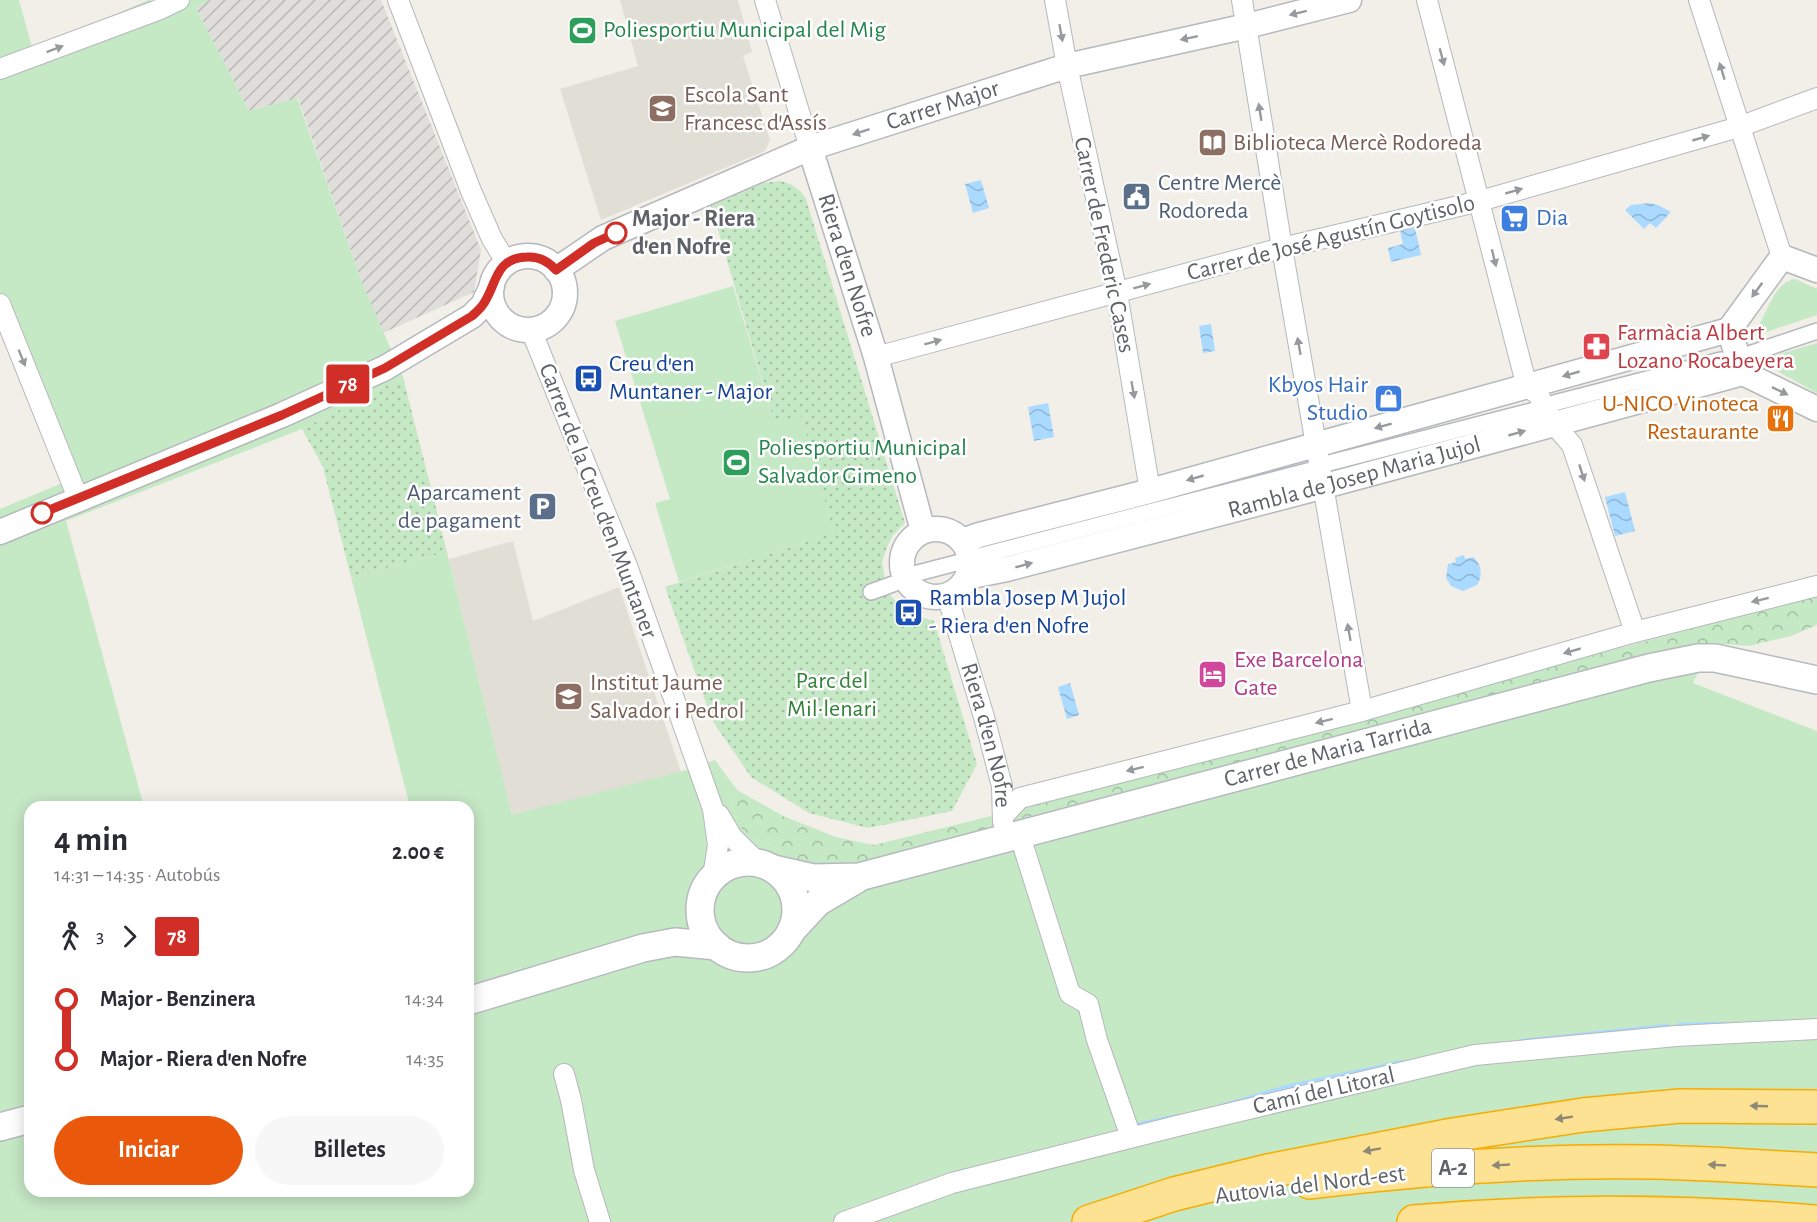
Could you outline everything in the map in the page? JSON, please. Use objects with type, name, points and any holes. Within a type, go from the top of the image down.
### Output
[{"type":"highway","points":[[1091,1222],[1174,1194],[1268,1171],[1465,1134],[1583,1115],[1680,1106],[1817,1107]]},
{"type":"highway","name":"Autovia del Nord-est","points":[[1091,1222],[1184,1202],[1267,1188],[1358,1176],[1470,1167],[1538,1163],[1653,1162],[1817,1170]]},
{"type":"highway","name":"Autovia del Nord-est","points":[[1414,1222],[1563,1213],[1736,1217],[1814,1222]]},
{"type":"main road","name":"Carrer de Maria Tarrida","points":[[790,932],[818,902],[859,878],[1008,830],[1679,662],[1715,658],[1811,674]]},
{"type":"main road","points":[[643,948],[677,923],[708,886],[724,868],[736,863],[765,866],[786,881],[794,897],[796,915],[790,932],[776,948],[757,957],[736,956],[717,946],[709,938],[700,912],[708,886]]},
{"type":"main road","name":"Carrer de Maria Tarrida","points":[[765,866],[813,878],[859,878]]},
{"type":"main road","points":[[474,999],[643,948],[675,942],[717,946]]},
{"type":"main road","points":[[0,1128],[24,1121]]},
{"type":"street","points":[[0,69],[179,0]]},
{"type":"street","points":[[398,0],[471,191],[492,239],[507,263]]},
{"type":"street","name":"Riera d'en Nofre","points":[[765,0],[876,357],[923,531]]},
{"type":"street","name":"Carrer de Frederic Cases","points":[[1055,0],[1067,66],[1117,293],[1150,491]]},
{"type":"street","points":[[1242,0],[1282,248],[1362,711]]},
{"type":"street","name":"Carrer Major","points":[[556,270],[603,238],[810,148],[1067,66],[1246,26],[1349,0]]},
{"type":"street","points":[[1426,0],[1527,387],[1538,394],[1572,445],[1635,632]]},
{"type":"street","points":[[1700,0],[1782,257]]},
{"type":"street","name":"Carrer de José Agustín Goytisolo","points":[[876,357],[1282,248],[1480,201],[1739,127],[1817,98]]},
{"type":"street","points":[[0,532],[282,415],[374,372],[472,316],[483,305],[497,273],[507,263],[518,258],[533,257],[544,260],[556,270],[564,286],[565,295],[562,308],[557,315],[548,324],[531,330],[515,328],[486,316],[472,316]]},
{"type":"street","points":[[1782,257],[1817,270]]},
{"type":"street","points":[[1782,257],[1729,330],[1744,364],[1817,409]]},
{"type":"street","points":[[492,286],[493,304],[504,322]]},
{"type":"street","points":[[0,304],[78,498]]},
{"type":"street","name":"Carrer de la Creu d'en Muntaner","points":[[531,330],[627,566],[713,808],[718,844],[708,886]]},
{"type":"street","name":"Rambla de Josep Maria Jujol","points":[[914,574],[963,560],[1007,569],[1321,466],[1527,387],[1729,330]]},
{"type":"street","name":"Rambla de Josep Maria Jujol","points":[[983,555],[1321,466],[1744,364],[1817,331]]},
{"type":"street","name":"Rambla de Josep Maria Jujol","points":[[1549,412],[1721,360]]},
{"type":"street","name":"Rambla de Josep Maria Jujol","points":[[963,560],[979,535],[1150,491],[1321,466]]},
{"type":"street","points":[[934,529],[955,534],[963,560],[956,591],[947,596],[934,597],[914,589],[905,576],[902,566],[907,545],[923,531],[934,529]]},
{"type":"street","points":[[871,592],[893,584]]},
{"type":"street","name":"Carrer de Maria Tarrida","points":[[1020,798],[1362,711],[1635,632],[1817,586]]},
{"type":"street","name":"Riera d'en Nofre","points":[[947,596],[984,717],[1002,786],[1008,830],[1070,994],[1088,1004],[1097,1040],[1131,1137]]},
{"type":"street","points":[[1002,786],[1020,798],[1008,830]]},
{"type":"street","name":"Carrer de la Creu d'en Muntaner","points":[[713,808],[721,816],[734,840],[765,866]]},
{"type":"street","name":"Camí del Litoral","points":[[844,1222],[952,1183],[1131,1137],[1475,1055],[1676,1036],[1817,1029]]},
{"type":"street","points":[[564,1074],[584,1170],[600,1222]]},
{"type":"shaded area","points":[[209,0],[381,0],[481,250],[474,292],[383,333],[362,283],[298,98],[249,111],[196,8]]},
{"type":"shaded area","name":"Escola Sant Francesc d'Assís","points":[[620,0],[738,0],[752,52],[743,56],[770,140],[765,151],[601,220],[560,89],[638,66]]},
{"type":"shaded area","name":"Institut Jaume Salvador i Pedrol","points":[[513,541],[533,621],[619,587],[681,772],[512,816],[449,559]]},
{"type":"green space","points":[[0,0],[19,0],[33,51],[148,0],[209,0],[196,8],[249,111],[297,98],[362,283],[403,377],[302,429],[66,521],[142,801],[24,801],[24,1197],[474,1197],[474,801],[408,801],[351,577],[447,552],[512,815],[686,770],[715,760],[737,790],[728,812],[746,834],[779,850],[800,871],[992,830],[1712,643],[1693,683],[1817,731],[1817,1222],[0,1222],[0,509],[67,481],[0,314]]},
{"type":"green space","name":"Parc del Mil·lenari","points":[[780,181],[795,187],[806,199],[905,523],[893,535],[882,562],[887,591],[898,604],[913,615],[934,621],[977,764],[952,811],[868,828],[809,813],[751,777],[712,720],[665,587],[834,533],[802,416],[775,424],[711,206],[764,183]]},
{"type":"green space","points":[[1795,279],[1817,289],[1817,315],[1766,332],[1762,330],[1760,323],[1774,296],[1783,285]]},
{"type":"green space","name":"Poliesportiu Municipal Salvador Gimeno","points":[[733,286],[775,424],[802,415],[835,533],[679,582],[655,503],[670,499],[615,321]]},
{"type":"green space","points":[[1817,343],[1817,393],[1768,366],[1767,361],[1773,356]]},
{"type":"green space","points":[[403,377],[447,552],[351,577],[323,467],[302,429]]},
{"type":"green space","points":[[1817,596],[1817,625],[1791,636],[1748,646],[1711,643],[833,873],[800,871],[779,850],[746,834],[728,812],[737,790],[785,817],[836,837],[874,845],[991,816]]},
{"type":"water","points":[[981,180],[989,208],[973,213],[965,184]]},
{"type":"water","points":[[1649,203],[1671,212],[1656,228],[1650,223],[1644,229],[1625,210],[1631,205]]},
{"type":"water","points":[[1415,228],[1421,255],[1391,262],[1388,248],[1403,244],[1400,231]]},
{"type":"water","points":[[1211,324],[1215,351],[1203,353],[1199,326]]},
{"type":"water","points":[[1048,403],[1054,437],[1034,441],[1028,407]]},
{"type":"water","points":[[1625,492],[1635,531],[1615,536],[1605,497]]},
{"type":"water","points":[[1464,555],[1465,559],[1473,557],[1476,560],[1481,574],[1477,585],[1463,591],[1451,586],[1446,578],[1448,564],[1456,562],[1455,558]]},
{"type":"water","points":[[1070,683],[1079,715],[1067,719],[1058,687]]},
{"type":"waterway","points":[[1679,1025],[1724,1024]]},
{"type":"waterway","points":[[1521,1041],[1668,1026]]},
{"type":"waterway","points":[[1222,1106],[1287,1087],[1403,1062]]},
{"type":"waterway","points":[[1137,1125],[1178,1116]]},
{"type":"bus line","name":"78","points":[[42,513],[282,415],[385,368],[472,316],[483,305],[497,273],[510,261],[529,256],[544,260],[556,270],[594,243],[616,233]]},
{"type":"place","name":"Poliesportiu Municipal del Mig","points":[[582,30]]},
{"type":"place","name":"Escola Sant Francesc d'Assís","points":[[663,109]]},
{"type":"place","name":"Biblioteca Mercè Rodoreda","points":[[1212,143]]},
{"type":"place","name":"Centre Mercè Rodoreda","points":[[1137,197]]},
{"type":"place","name":"Dia","points":[[1515,218]]},
{"type":"place","name":"Major - Riera d'en Nofre","points":[[616,233]]},
{"type":"place","name":"Farmàcia Albert Lozano Rocabeyera","points":[[1596,347]]},
{"type":"place","name":"Creu d'en Muntaner - Major","points":[[588,378]]},
{"type":"place","name":"Kbyos Hair Studio","points":[[1389,399]]},
{"type":"place","name":"U-NICO Vinoteca Restaurante","points":[[1780,418]]},
{"type":"place","name":"Poliesportiu Municipal Salvador Gimeno","points":[[737,462]]},
{"type":"place","name":"Aparcament de pagament","points":[[542,507]]},
{"type":"place","name":"Rambla Josep M Jujol - Riera d'en Nofre","points":[[908,612]]},
{"type":"place","name":"Exe Barcelona Gate","points":[[1213,674]]},
{"type":"place","name":"Institut Jaume Salvador i Pedrol","points":[[569,697]]}]
